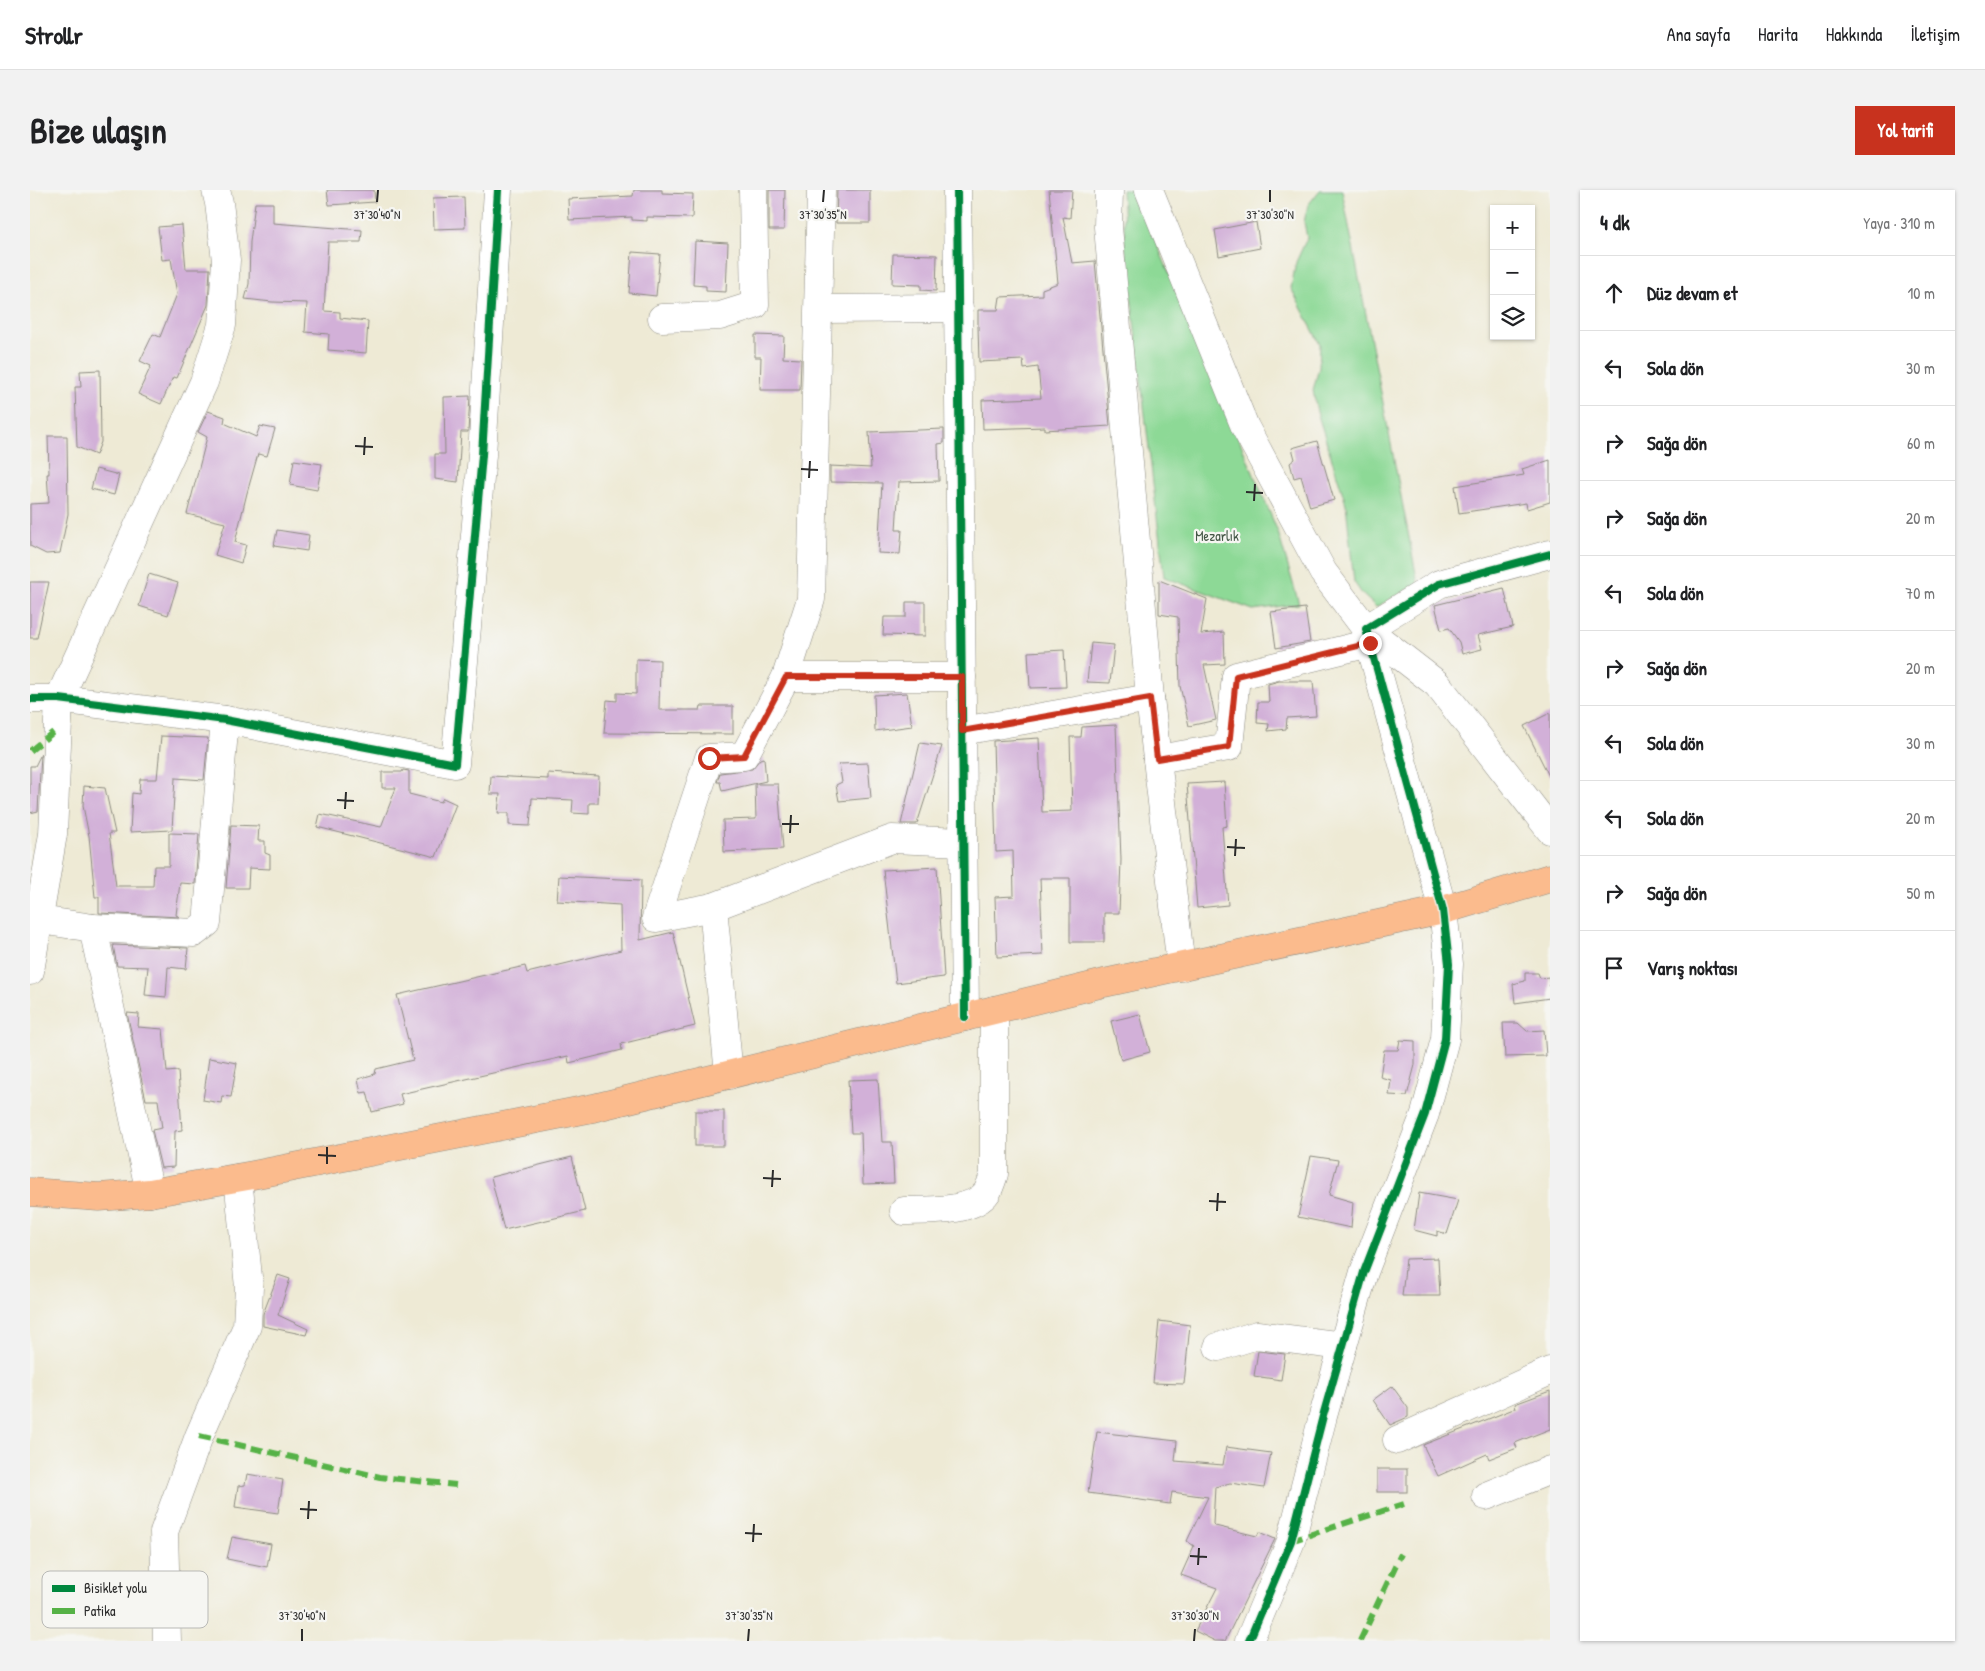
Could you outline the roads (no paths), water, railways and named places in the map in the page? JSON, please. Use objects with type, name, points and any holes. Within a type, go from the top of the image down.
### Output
[{"type":"main road","points":[[30,1192],[99,1197],[150,1193],[238,1178],[593,1108],[994,1010],[1444,910],[1550,878]]},
{"type":"street","points":[[30,968],[40,920],[53,834],[59,699],[204,382],[222,325],[226,260],[220,202],[216,190]]},
{"type":"street","points":[[30,699],[59,699],[225,720],[455,764],[482,455],[498,190]]},
{"type":"street","points":[[662,318],[720,316],[755,305],[753,190]]},
{"type":"street","points":[[821,190],[811,599],[786,677],[744,756],[709,758],[656,918],[712,907],[892,839],[963,842]]},
{"type":"street","points":[[957,190],[965,1017]]},
{"type":"street","points":[[1110,190],[1108,227],[1150,698],[1181,967]]},
{"type":"street","points":[[1150,190],[1245,427],[1323,572],[1368,636],[1444,910],[1449,964],[1445,1039],[1425,1114],[1364,1272],[1291,1541],[1249,1641]]},
{"type":"street","points":[[819,310],[959,308]]},
{"type":"street","points":[[1157,759],[1229,747],[1236,676],[1368,636],[1439,584],[1550,554]]},
{"type":"street","points":[[1368,636],[1437,684],[1550,830]]},
{"type":"street","points":[[786,677],[962,677]]},
{"type":"street","points":[[962,731],[1150,698]]},
{"type":"street","points":[[40,920],[93,928],[194,933],[207,923],[225,720]]},
{"type":"street","points":[[712,907],[729,1075]]},
{"type":"street","points":[[93,928],[150,1193]]},
{"type":"street","points":[[904,1211],[945,1210],[969,1205],[986,1194],[994,1174],[994,1010]]},
{"type":"street","points":[[165,1571],[164,1532],[199,1436],[247,1326],[249,1287],[238,1178]]},
{"type":"street","points":[[1218,1347],[1257,1335],[1343,1346]]},
{"type":"street","points":[[1397,1440],[1550,1372]]},
{"type":"street","points":[[1486,1496],[1550,1470]]},
{"type":"street","points":[[167,1628],[167,1641]]},
{"type":"park label","name":"Mezarlık","points":[[1217,536]]}]
